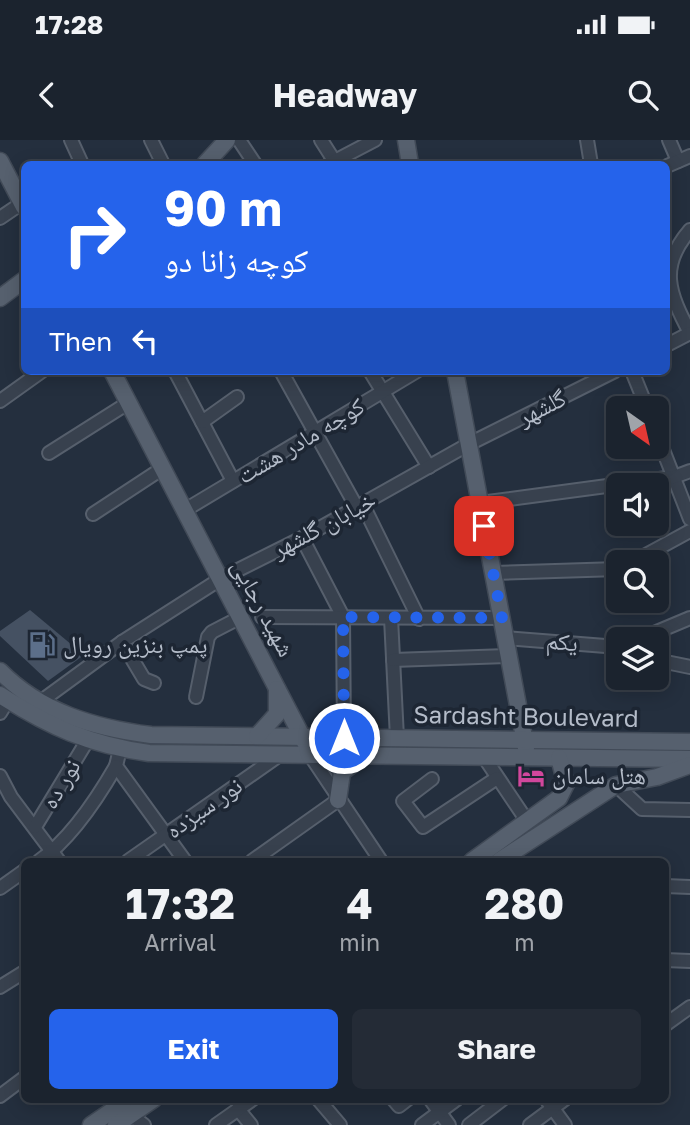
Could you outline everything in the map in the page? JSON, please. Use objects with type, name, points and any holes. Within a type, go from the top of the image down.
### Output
[{"type":"main road","points":[[208,161],[227,140]]},
{"type":"main road","points":[[406,140],[410,161]]},
{"type":"main road","points":[[0,161],[21,201]]},
{"type":"main road","points":[[0,298],[21,282]]},
{"type":"main road","name":"شهید رجایی","points":[[114,375],[305,737],[310,755]]},
{"type":"main road","points":[[456,375],[528,757]]},
{"type":"main road","name":"Sardasht Boulevard","points":[[0,671],[40,702],[75,719],[112,730],[150,735],[690,741]]},
{"type":"main road","points":[[257,736],[277,714],[276,683]]},
{"type":"main road","name":"Sardasht Boulevard","points":[[3,702],[87,741],[149,753],[528,757],[690,762]]},
{"type":"main road","points":[[338,800],[342,772],[364,755]]},
{"type":"main road","points":[[476,858],[564,790],[566,784],[559,758]]},
{"type":"main road","points":[[504,858],[616,785],[657,777],[690,762]]},
{"type":"main road","points":[[91,1125],[135,1113]]},
{"type":"main road","points":[[116,1125],[135,1113]]},
{"type":"street","points":[[71,140],[81,161]]},
{"type":"street","points":[[151,140],[162,161]]},
{"type":"street","points":[[239,140],[253,161]]},
{"type":"street","points":[[321,140],[331,161]]},
{"type":"street","points":[[336,161],[375,140]]},
{"type":"street","points":[[587,140],[590,161]]},
{"type":"street","points":[[669,140],[678,161]]},
{"type":"street","points":[[2,216],[21,206]]},
{"type":"street","points":[[670,251],[690,230]]},
{"type":"street","points":[[670,283],[677,307],[690,333],[670,343]]},
{"type":"street","points":[[0,401],[36,375]]},
{"type":"street","points":[[177,375],[233,481]]},
{"type":"street","points":[[283,375],[360,506],[419,619]]},
{"type":"street","points":[[372,375],[429,467]]},
{"type":"street","name":"کوچه مادر هشت","points":[[185,510],[411,375]]},
{"type":"street","name":"گلشهر","points":[[469,444],[607,375]]},
{"type":"street","points":[[634,375],[642,396]]},
{"type":"street","points":[[202,422],[237,397]]},
{"type":"street","points":[[49,453],[128,403]]},
{"type":"street","name":"خیابان گلشهر","points":[[40,702],[122,642],[222,578],[302,538],[469,444]]},
{"type":"street","points":[[667,459],[690,519]]},
{"type":"street","points":[[93,514],[163,468]]},
{"type":"street","points":[[480,503],[674,477],[690,471]]},
{"type":"street","points":[[656,550],[690,531]]},
{"type":"street","points":[[302,538],[343,617],[344,738]]},
{"type":"street","points":[[493,573],[606,569]]},
{"type":"street","points":[[196,697],[208,637],[212,632],[241,617]]},
{"type":"street","points":[[262,617],[502,618]]},
{"type":"street","points":[[391,618],[397,738]]},
{"type":"street","points":[[668,627],[690,618]]},
{"type":"street","name":"یکم","points":[[505,638],[606,646]]},
{"type":"street","points":[[122,642],[144,680],[154,683]]},
{"type":"street","points":[[393,660],[507,656]]},
{"type":"street","points":[[669,663],[690,667]]},
{"type":"street","name":"نور ده","points":[[35,827],[87,741]]},
{"type":"street","points":[[0,775],[4,797],[35,827],[56,856],[103,788],[116,766],[120,749]]},
{"type":"street","name":"نور سیزده","points":[[132,858],[281,754]]},
{"type":"street","name":"شهید رجایی","points":[[310,755],[374,858]]},
{"type":"street","points":[[484,757],[527,821]]},
{"type":"street","points":[[116,766],[183,858]]},
{"type":"street","points":[[432,779],[403,801],[423,827],[497,778]]},
{"type":"street","points":[[616,785],[642,809],[690,810]]},
{"type":"street","points":[[256,858],[338,800]]},
{"type":"street","points":[[0,888],[21,873]]},
{"type":"street","points":[[669,886],[690,887]]},
{"type":"street","points":[[669,960],[690,961]]},
{"type":"street","points":[[1,984],[21,974]]},
{"type":"street","points":[[669,1022],[690,1007]]},
{"type":"street","points":[[0,1096],[21,1080]]},
{"type":"street","points":[[216,1125],[247,1103]]},
{"type":"street","points":[[321,1103],[340,1125]]},
{"type":"street","points":[[433,1103],[449,1125]]},
{"type":"street","points":[[422,1125],[452,1103]]},
{"type":"street","points":[[469,1125],[498,1103]]},
{"type":"street","points":[[530,1125],[550,1104],[565,1125]]},
{"type":"street","points":[[238,1109],[251,1125]]},
{"type":"building","name":"پمپ بنزین رویال","points":[[30,610],[84,655],[48,681],[0,636],[0,631]]},
{"type":"place","name":"پمپ بنزین رویال","points":[[42,645]]},
{"type":"place","name":"هتل سامان","points":[[531,776]]},
{"type":"route","points":[[344,738],[343,617],[502,618],[484,526]]}]
